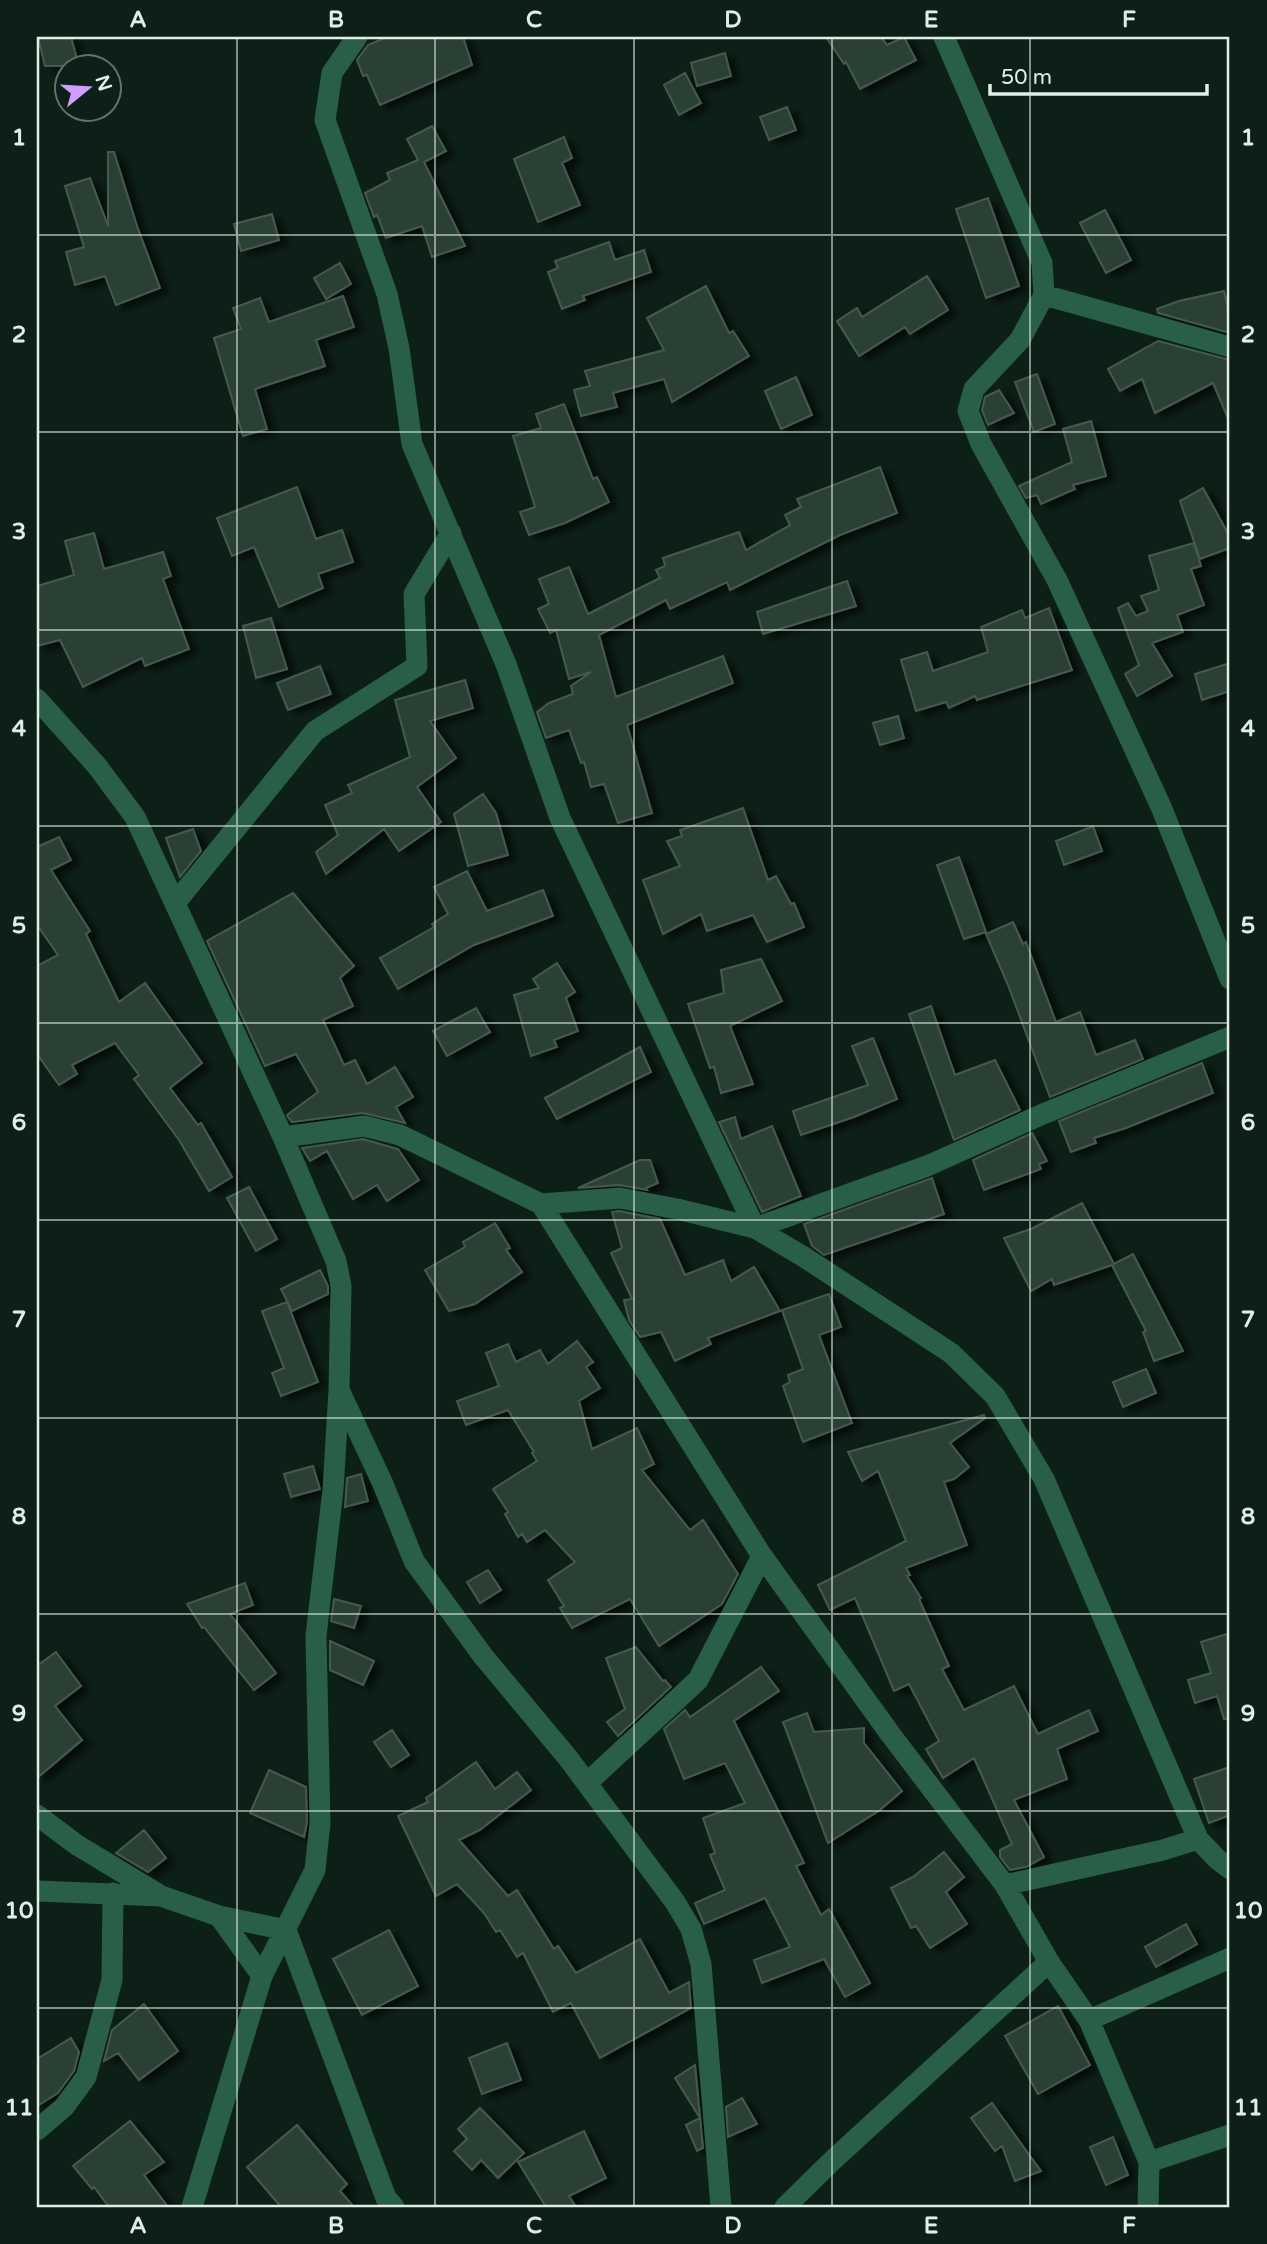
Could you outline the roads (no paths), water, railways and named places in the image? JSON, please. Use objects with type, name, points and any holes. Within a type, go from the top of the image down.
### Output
[{"type":"street","points":[[357,37],[332,73],[325,120],[387,294],[399,348],[412,444],[506,664],[560,818],[755,1228]]},
{"type":"street","points":[[944,37],[1042,263],[1044,295],[1020,340],[974,389],[968,411],[981,444],[1057,580],[1162,809],[1230,979]]},
{"type":"street","points":[[1044,295],[1230,347]]},
{"type":"street","points":[[177,902],[315,731],[417,666],[414,594],[451,533]]},
{"type":"street","points":[[37,699],[97,766],[135,817],[177,902],[283,1136],[336,1261],[341,1286],[333,1490],[316,1636],[320,1823],[315,1870],[262,1976],[192,2207]]},
{"type":"street","points":[[755,1228],[927,1166],[1043,1114],[1230,1037]]},
{"type":"street","points":[[283,1136],[364,1126],[400,1135],[541,1204],[620,1198],[755,1228],[951,1353],[995,1396],[1044,1479],[1198,1839],[1230,1869]]},
{"type":"street","points":[[541,1204],[762,1556],[891,1735],[1005,1885],[1049,1962],[1089,2020],[1149,2162],[1148,2207]]},
{"type":"street","points":[[339,1390],[383,1484],[414,1561],[483,1656],[587,1783],[676,1902],[691,1929],[701,1964],[721,2207]]},
{"type":"street","points":[[587,1783],[698,1680],[762,1556]]},
{"type":"street","points":[[37,1815],[77,1845],[161,1896],[219,1916],[286,1930]]},
{"type":"street","points":[[1005,1885],[1163,1850],[1198,1839]]},
{"type":"street","points":[[37,1891],[161,1896]]},
{"type":"street","points":[[37,2130],[64,2107],[86,2077],[112,1980],[113,1893]]},
{"type":"street","points":[[219,1916],[262,1976]]},
{"type":"street","points":[[286,1930],[348,2101],[386,2197],[394,2207]]},
{"type":"street","points":[[1089,2020],[1230,1958]]},
{"type":"street","points":[[785,2207],[1049,1962]]},
{"type":"street","points":[[1149,2162],[1230,2135]]}]
